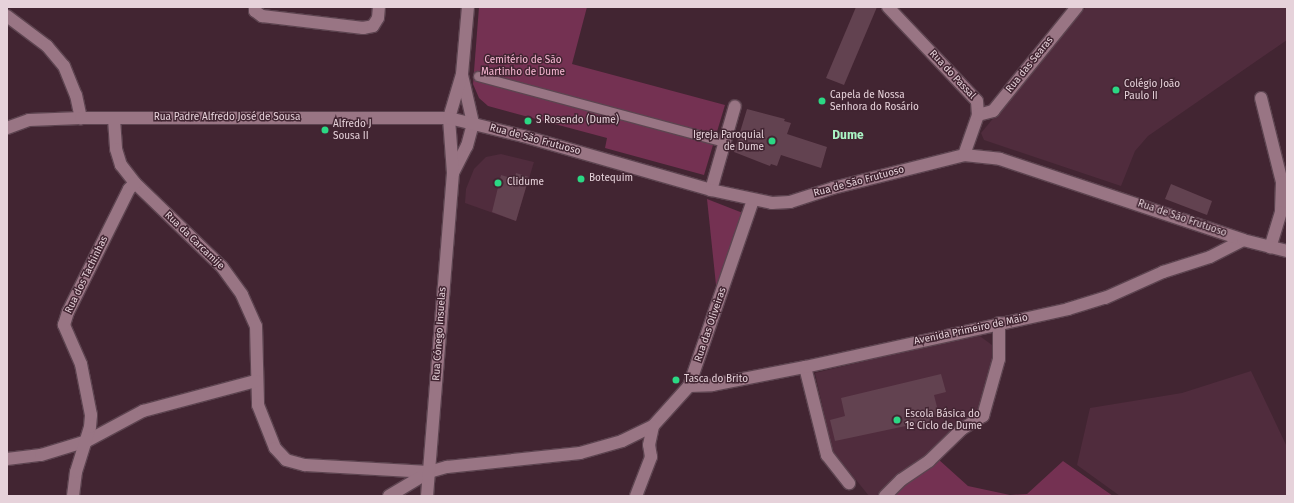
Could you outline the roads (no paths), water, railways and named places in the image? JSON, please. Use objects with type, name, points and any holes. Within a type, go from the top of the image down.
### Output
[{"type":"street","points":[[254,7],[262,16],[363,28],[373,26],[378,18],[379,7]]},
{"type":"street","points":[[449,118],[462,74],[468,7]]},
{"type":"street","name":"Rua do Passal","points":[[888,7],[977,101],[978,115]]},
{"type":"street","name":"Rua das Searas","points":[[978,115],[993,111],[1077,7]]},
{"type":"street","points":[[7,16],[47,46],[64,66],[76,95],[81,118]]},
{"type":"street","points":[[462,74],[473,123]]},
{"type":"street","points":[[1261,98],[1282,182],[1280,212],[1270,247]]},
{"type":"street","points":[[711,190],[735,106]]},
{"type":"street","points":[[964,155],[978,115]]},
{"type":"street","name":"Rua Padre Alfredo José de Sousa","points":[[7,128],[29,120],[81,118],[449,118],[473,123]]},
{"type":"street","name":"Rua Cónego Insuelas","points":[[427,496],[453,173],[449,118]]},
{"type":"street","name":"Rua da Carcamije","points":[[114,119],[116,149],[121,166],[135,184],[222,267],[242,294],[256,326],[256,381],[261,412],[275,448],[286,460],[305,465],[429,472]]},
{"type":"street","name":"Rua Cónego Insuelas","points":[[453,173],[467,146],[473,123]]},
{"type":"street","name":"Rua de São Frutuoso","points":[[473,123],[711,190],[772,203],[790,202],[833,188],[964,155],[1000,159],[1243,240],[1287,251]]},
{"type":"street","name":"Rua dos Tachinhas","points":[[73,496],[76,472],[87,441],[90,415],[83,373],[64,325],[68,312],[129,189],[135,184]]},
{"type":"street","name":"Rua das Oliveiras","points":[[429,472],[448,467],[580,454],[622,441],[653,426],[688,386],[753,200]]},
{"type":"street","name":"Avenida Primeiro de Maio","points":[[688,386],[712,385],[805,367],[1068,309],[1105,298],[1163,272],[1210,257],[1243,240]]},
{"type":"street","points":[[885,496],[901,480],[928,461],[962,429],[982,416],[999,359],[999,323]]},
{"type":"street","points":[[805,367],[827,455],[849,483]]},
{"type":"street","points":[[7,459],[41,455],[87,441],[143,411],[256,381]]},
{"type":"street","points":[[636,496],[651,458],[649,445],[653,426]]},
{"type":"street","points":[[389,496],[429,472]]},
{"type":"lane","points":[[478,76],[725,142]]},
{"type":"place","name":"Colégio João Paulo II","points":[[1116,90]]},
{"type":"place","name":"Capela de Nossa Senhora do Rosário","points":[[822,101]]},
{"type":"place","name":"S Rosendo (Dume)","points":[[528,121]]},
{"type":"place","name":"Alfredo J Sousa II","points":[[325,130]]},
{"type":"place","name":"Igreja Paroquial de Dume","points":[[772,141]]},
{"type":"place","name":"Botequim","points":[[581,179]]},
{"type":"place","name":"Clidume","points":[[498,183]]},
{"type":"place","name":"Tasca do Brito","points":[[676,380]]},
{"type":"place","name":"Escola Básica do 1º Ciclo de Dume","points":[[897,420]]},
{"type":"district","name":"Dume","points":[[848,136]]},
{"type":"park label","name":"Cemitério de São Martinho de Dume","points":[[523,66]]}]
